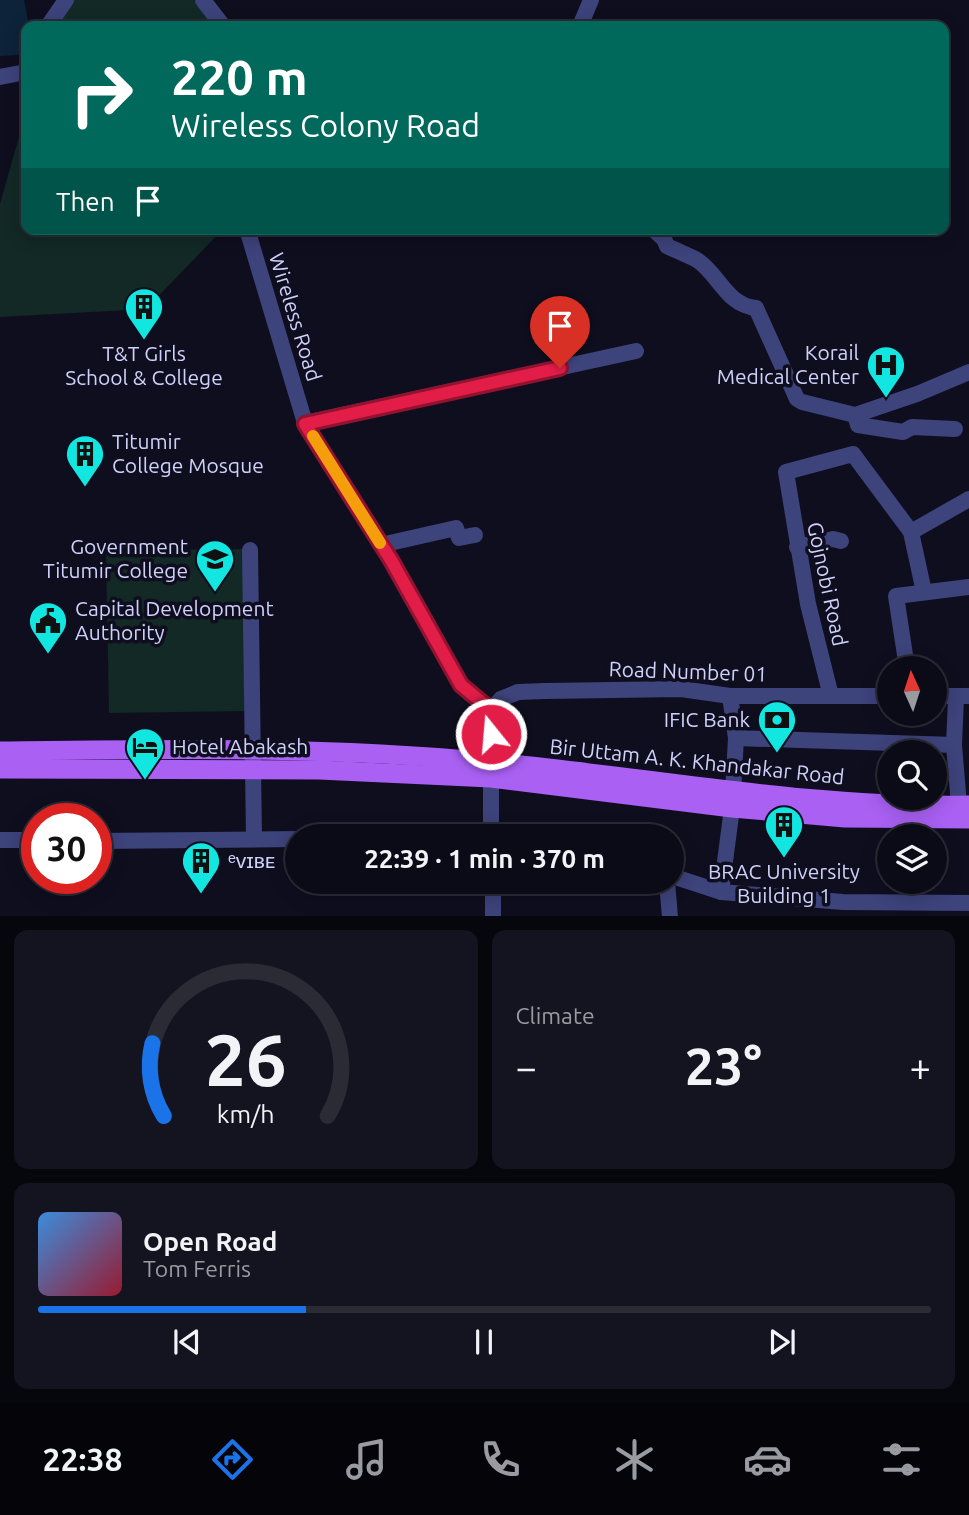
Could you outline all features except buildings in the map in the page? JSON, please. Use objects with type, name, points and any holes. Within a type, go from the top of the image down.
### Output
[{"type":"main road","name":"Bir Uttam A. K. Khandakar Road","points":[[0,751],[254,749],[491,770],[732,801],[868,803],[966,810]]},
{"type":"main road","name":"Bir Uttam A. K. Khandakar Road","points":[[0,769],[491,770]]},
{"type":"street","points":[[51,21],[66,0]]},
{"type":"street","points":[[203,0],[219,21]]},
{"type":"street","points":[[582,21],[591,0]]},
{"type":"street","points":[[0,77],[21,73]]},
{"type":"street","name":"Wireless Road","points":[[249,235],[305,424],[382,545],[461,685],[491,710]]},
{"type":"street","points":[[660,235],[667,246],[698,261],[719,286],[742,304],[756,308],[797,400],[855,415],[917,394],[969,372]]},
{"type":"street","points":[[305,424],[636,351]]},
{"type":"street","points":[[855,415],[858,425],[885,430],[955,429]]},
{"type":"street","name":"Gojnobi Road","points":[[831,696],[797,547],[786,472],[853,454],[911,532]]},
{"type":"street","points":[[924,592],[911,532],[969,499]]},
{"type":"street","points":[[382,545],[456,528],[459,538],[475,535]]},
{"type":"street","points":[[797,547],[832,539],[841,541]]},
{"type":"street","points":[[250,550],[254,838]]},
{"type":"street","points":[[905,656],[896,596],[969,587]]},
{"type":"street","name":"Road Number 01","points":[[491,710],[509,695],[545,691],[681,689],[730,696],[877,696]]},
{"type":"street","points":[[721,892],[732,801],[736,738],[730,696]]},
{"type":"street","points":[[962,697],[954,744],[966,810]]},
{"type":"street","points":[[491,710],[491,824]]},
{"type":"street","points":[[736,738],[954,744]]},
{"type":"street","points":[[112,841],[285,839]]},
{"type":"street","points":[[0,840],[21,840]]},
{"type":"street","points":[[684,880],[721,892],[830,909],[942,910],[969,903]]},
{"type":"street","points":[[493,894],[493,916]]},
{"type":"street","points":[[668,894],[670,916]]},
{"type":"green space","points":[[68,0],[194,0],[209,21],[53,21]]},
{"type":"green space","points":[[21,130],[21,235],[217,235],[146,309],[0,317],[0,204]]},
{"type":"green space","points":[[243,549],[246,711],[109,713],[106,551]]},
{"type":"water","points":[[0,0],[24,0],[28,21],[21,21],[21,51],[18,55],[0,56]]},
{"type":"slow traffic","points":[[313,436],[380,543]]},
{"type":"place","name":"T&T Girls School & College","points":[[144,341]]},
{"type":"place","name":"Korail Medical Center","points":[[886,399]]},
{"type":"place","name":"Titumir College Mosque","points":[[85,488]]},
{"type":"place","name":"Government Titumir College","points":[[215,593]]},
{"type":"place","name":"Capital Development Authority","points":[[48,655]]},
{"type":"place","name":"IFIC Bank","points":[[777,754]]},
{"type":"place","name":"Hotel Abakash","points":[[145,781]]},
{"type":"place","name":"BRAC University Building 1","points":[[784,859]]},
{"type":"place","name":"ᵉᴠɪʙᴇ","points":[[201,895]]},
{"type":"route","points":[[491,734],[491,710],[461,685],[391,560],[305,424],[560,368]]}]
